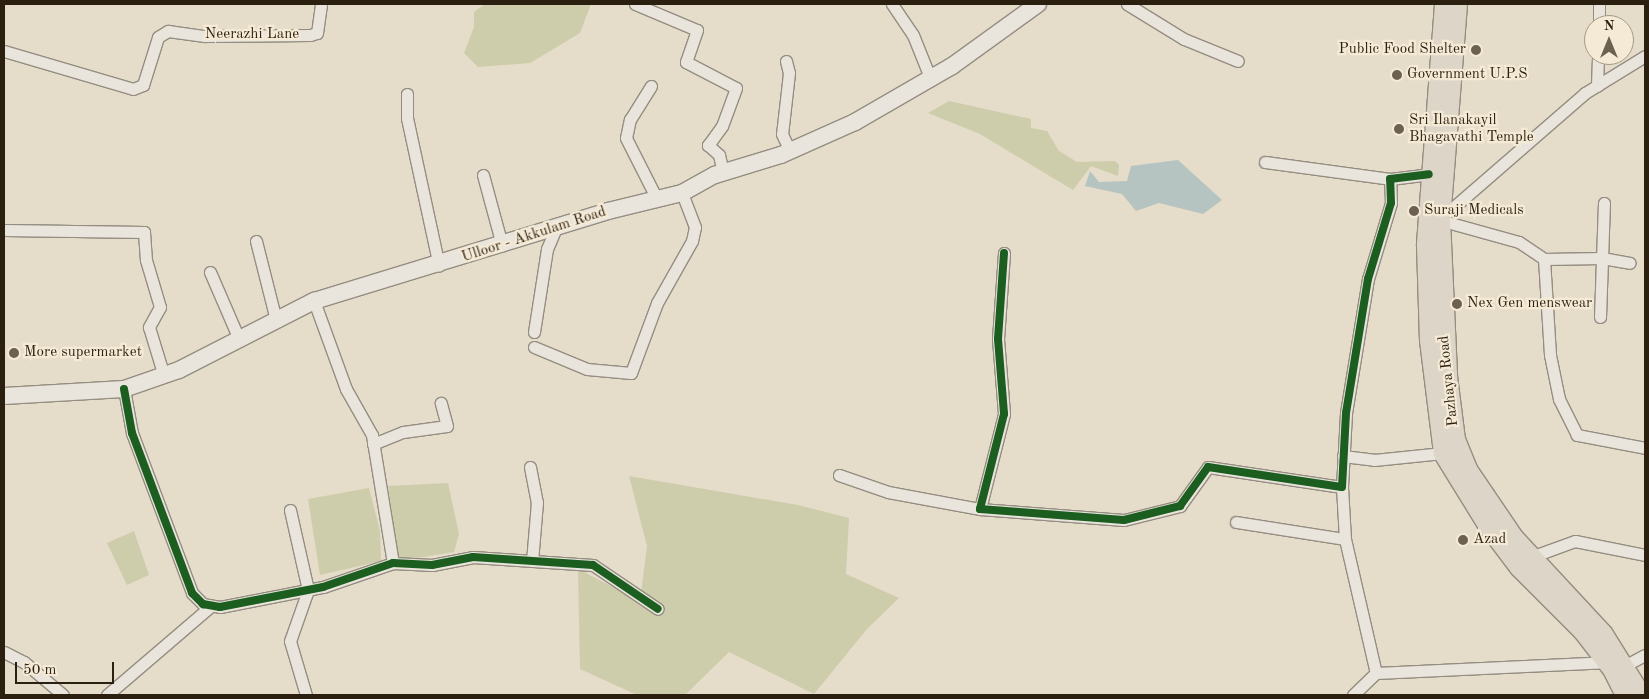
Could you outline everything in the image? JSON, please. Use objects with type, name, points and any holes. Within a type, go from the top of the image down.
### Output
[{"type":"main road","name":"Ulloor - Akkulam Road","points":[[4,396],[124,389],[164,376],[314,301],[439,266],[556,228],[682,193],[723,173],[790,151],[855,122],[930,80],[1038,4]]},
{"type":"main road","points":[[1444,4],[1429,174],[1433,219],[1429,340],[1443,453],[1458,482],[1519,567],[1582,630],[1618,662],[1625,695]]},
{"type":"main road","name":"Pazhaya Road","points":[[1457,4],[1433,219],[1447,376],[1455,439],[1481,493],[1618,662],[1641,695]]},
{"type":"street","name":"Neerazhi Lane","points":[[4,52],[133,89],[143,85],[150,72],[158,37],[168,31],[222,36],[310,35],[317,33],[322,4]]},
{"type":"street","points":[[635,4],[697,30],[686,62],[736,88],[722,126],[708,145],[719,155],[723,173]]},
{"type":"street","points":[[892,4],[913,35],[930,80]]},
{"type":"street","points":[[1127,4],[1184,39],[1238,61]]},
{"type":"street","points":[[1433,219],[1597,86],[1645,56]]},
{"type":"street","points":[[786,61],[789,73],[782,134],[790,151]]},
{"type":"street","points":[[1597,86],[1598,65]]},
{"type":"street","points":[[651,86],[630,119],[626,138],[657,199]]},
{"type":"street","points":[[406,94],[406,118],[439,266]]},
{"type":"street","points":[[1265,162],[1390,179],[1429,174]]},
{"type":"street","points":[[483,175],[502,245]]},
{"type":"street","points":[[1376,674],[1345,539],[1342,487],[1346,413],[1368,279],[1391,203],[1390,179]]},
{"type":"street","points":[[534,347],[587,370],[631,373],[657,303],[692,241],[695,227],[682,193]]},
{"type":"street","points":[[1600,317],[1604,203]]},
{"type":"street","points":[[1433,219],[1519,242],[1544,259],[1602,258],[1630,263]]},
{"type":"street","points":[[534,332],[547,249],[556,228]]},
{"type":"street","points":[[4,230],[144,232],[146,260],[160,307],[149,326],[164,376]]},
{"type":"street","points":[[256,241],[276,320]]},
{"type":"street","points":[[980,509],[1004,414],[998,339],[1004,253]]},
{"type":"street","points":[[1544,259],[1550,355],[1559,399],[1576,434],[1645,448]]},
{"type":"street","points":[[210,272],[239,339]]},
{"type":"street","points":[[314,301],[346,389],[373,444],[393,563]]},
{"type":"street","points":[[124,389],[132,433],[192,594],[212,606]]},
{"type":"street","points":[[373,444],[403,432],[447,426],[441,404]]},
{"type":"street","points":[[1343,456],[1374,460],[1443,453]]},
{"type":"street","points":[[530,467],[537,502],[532,561]]},
{"type":"street","points":[[839,475],[888,492],[980,509],[1124,520],[1180,506],[1208,467],[1342,487]]},
{"type":"street","points":[[290,510],[306,567],[308,590],[290,641],[306,695]]},
{"type":"street","points":[[1236,522],[1345,539]]},
{"type":"street","points":[[1531,557],[1575,541],[1645,555]]},
{"type":"street","points":[[107,695],[212,606],[308,590],[393,563],[432,565],[474,557],[594,565],[658,609]]},
{"type":"street","points":[[4,652],[24,662],[63,695]]},
{"type":"street","points":[[1352,695],[1376,674],[1618,662],[1645,654]]},
{"type":"green space","points":[[485,4],[591,4],[580,33],[530,63],[478,67],[464,53],[474,27],[474,12]]},
{"type":"green space","points":[[949,101],[1031,119],[1031,128],[1047,131],[1059,151],[1077,162],[1115,161],[1119,165],[1118,176],[1091,166],[1073,190],[980,134],[928,113]]},
{"type":"green space","points":[[629,476],[798,505],[849,518],[846,574],[899,598],[867,629],[814,694],[729,652],[685,695],[637,695],[580,669],[578,569],[640,601],[647,546]]},
{"type":"green space","points":[[448,483],[459,534],[454,552],[399,561],[388,486]]},
{"type":"green space","points":[[369,488],[380,531],[381,561],[320,575],[308,499]]},
{"type":"green space","points":[[134,531],[149,575],[127,585],[107,543]]},
{"type":"shaded area","points":[[1178,160],[1222,200],[1203,214],[1159,203],[1136,211],[1122,194],[1085,186],[1090,171],[1099,182],[1127,181],[1131,166]]},
{"type":"cycle path","points":[[1004,253],[998,339],[1004,414],[980,509],[1124,520],[1180,506],[1208,467],[1342,487],[1346,413],[1368,279],[1391,203],[1390,179],[1429,174]]},
{"type":"cycle path","points":[[124,389],[132,433],[192,593],[203,604],[220,607],[323,587],[393,563],[432,565],[473,557],[593,565],[658,609]]},
{"type":"place","name":"Public Food Shelter","points":[[1476,50]]},
{"type":"place","name":"Government U.P.S","points":[[1397,75]]},
{"type":"place","name":"Sri Ilanakayil Bhagavathi Temple","points":[[1399,129]]},
{"type":"place","name":"Suraji Medicals","points":[[1414,211]]},
{"type":"place","name":"Nex Gen menswear","points":[[1457,304]]},
{"type":"place","name":"More supermarket","points":[[14,353]]},
{"type":"place","name":"Azad","points":[[1463,540]]}]
